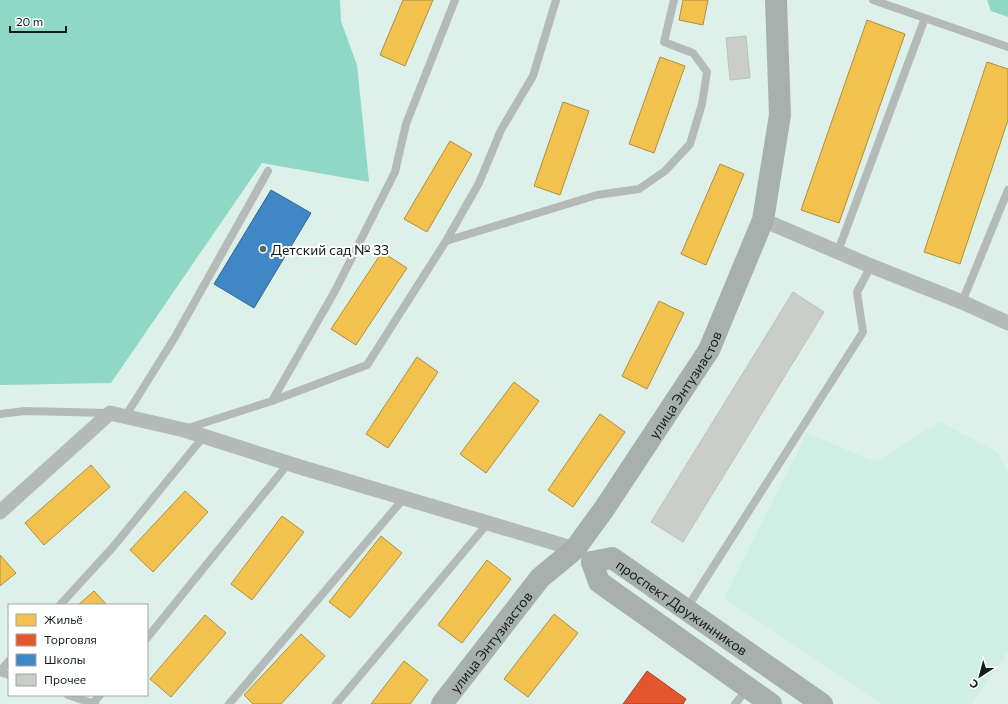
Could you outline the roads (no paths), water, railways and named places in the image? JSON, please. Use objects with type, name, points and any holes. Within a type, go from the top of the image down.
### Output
[{"type":"street","name":"улица Энтузиастов","points":[[442,704],[540,578],[583,555],[604,510],[709,350],[763,220],[780,115],[776,0]]},
{"type":"street","points":[[763,220],[871,266],[962,302],[1008,323]]},
{"type":"street","points":[[0,512],[110,413],[204,436],[288,464],[488,523],[583,555]]},
{"type":"street","name":"проспект Дружинников","points":[[583,555],[612,558],[822,704]]},
{"type":"street","name":"проспект Дружинников","points":[[583,555],[599,582],[742,696],[771,704]]},
{"type":"lane","points":[[272,401],[335,291],[395,172],[406,124],[455,0]]},
{"type":"lane","points":[[184,430],[272,401],[367,365],[446,241],[479,183],[501,130],[533,76],[556,0]]},
{"type":"lane","points":[[446,241],[597,195],[639,189],[665,171],[690,144],[702,104],[707,72],[693,53],[664,42],[674,0]]},
{"type":"lane","points":[[874,0],[1008,48]]},
{"type":"lane","points":[[838,251],[925,18]]},
{"type":"lane","points":[[125,416],[175,337],[268,172]]},
{"type":"lane","points":[[962,302],[1008,190]]},
{"type":"lane","points":[[686,609],[863,332],[856,292],[871,266]]},
{"type":"lane","points":[[0,414],[25,411],[110,413]]},
{"type":"lane","points":[[61,604],[113,547],[204,436]]},
{"type":"lane","points":[[148,637],[288,464]]},
{"type":"lane","points":[[229,704],[404,498]]},
{"type":"lane","points":[[336,704],[488,523]]},
{"type":"lane","points":[[0,671],[8,662]]},
{"type":"lane","points":[[71,696],[94,704]]},
{"type":"place","name":"Детский сад № 33","points":[[263,249]]}]
